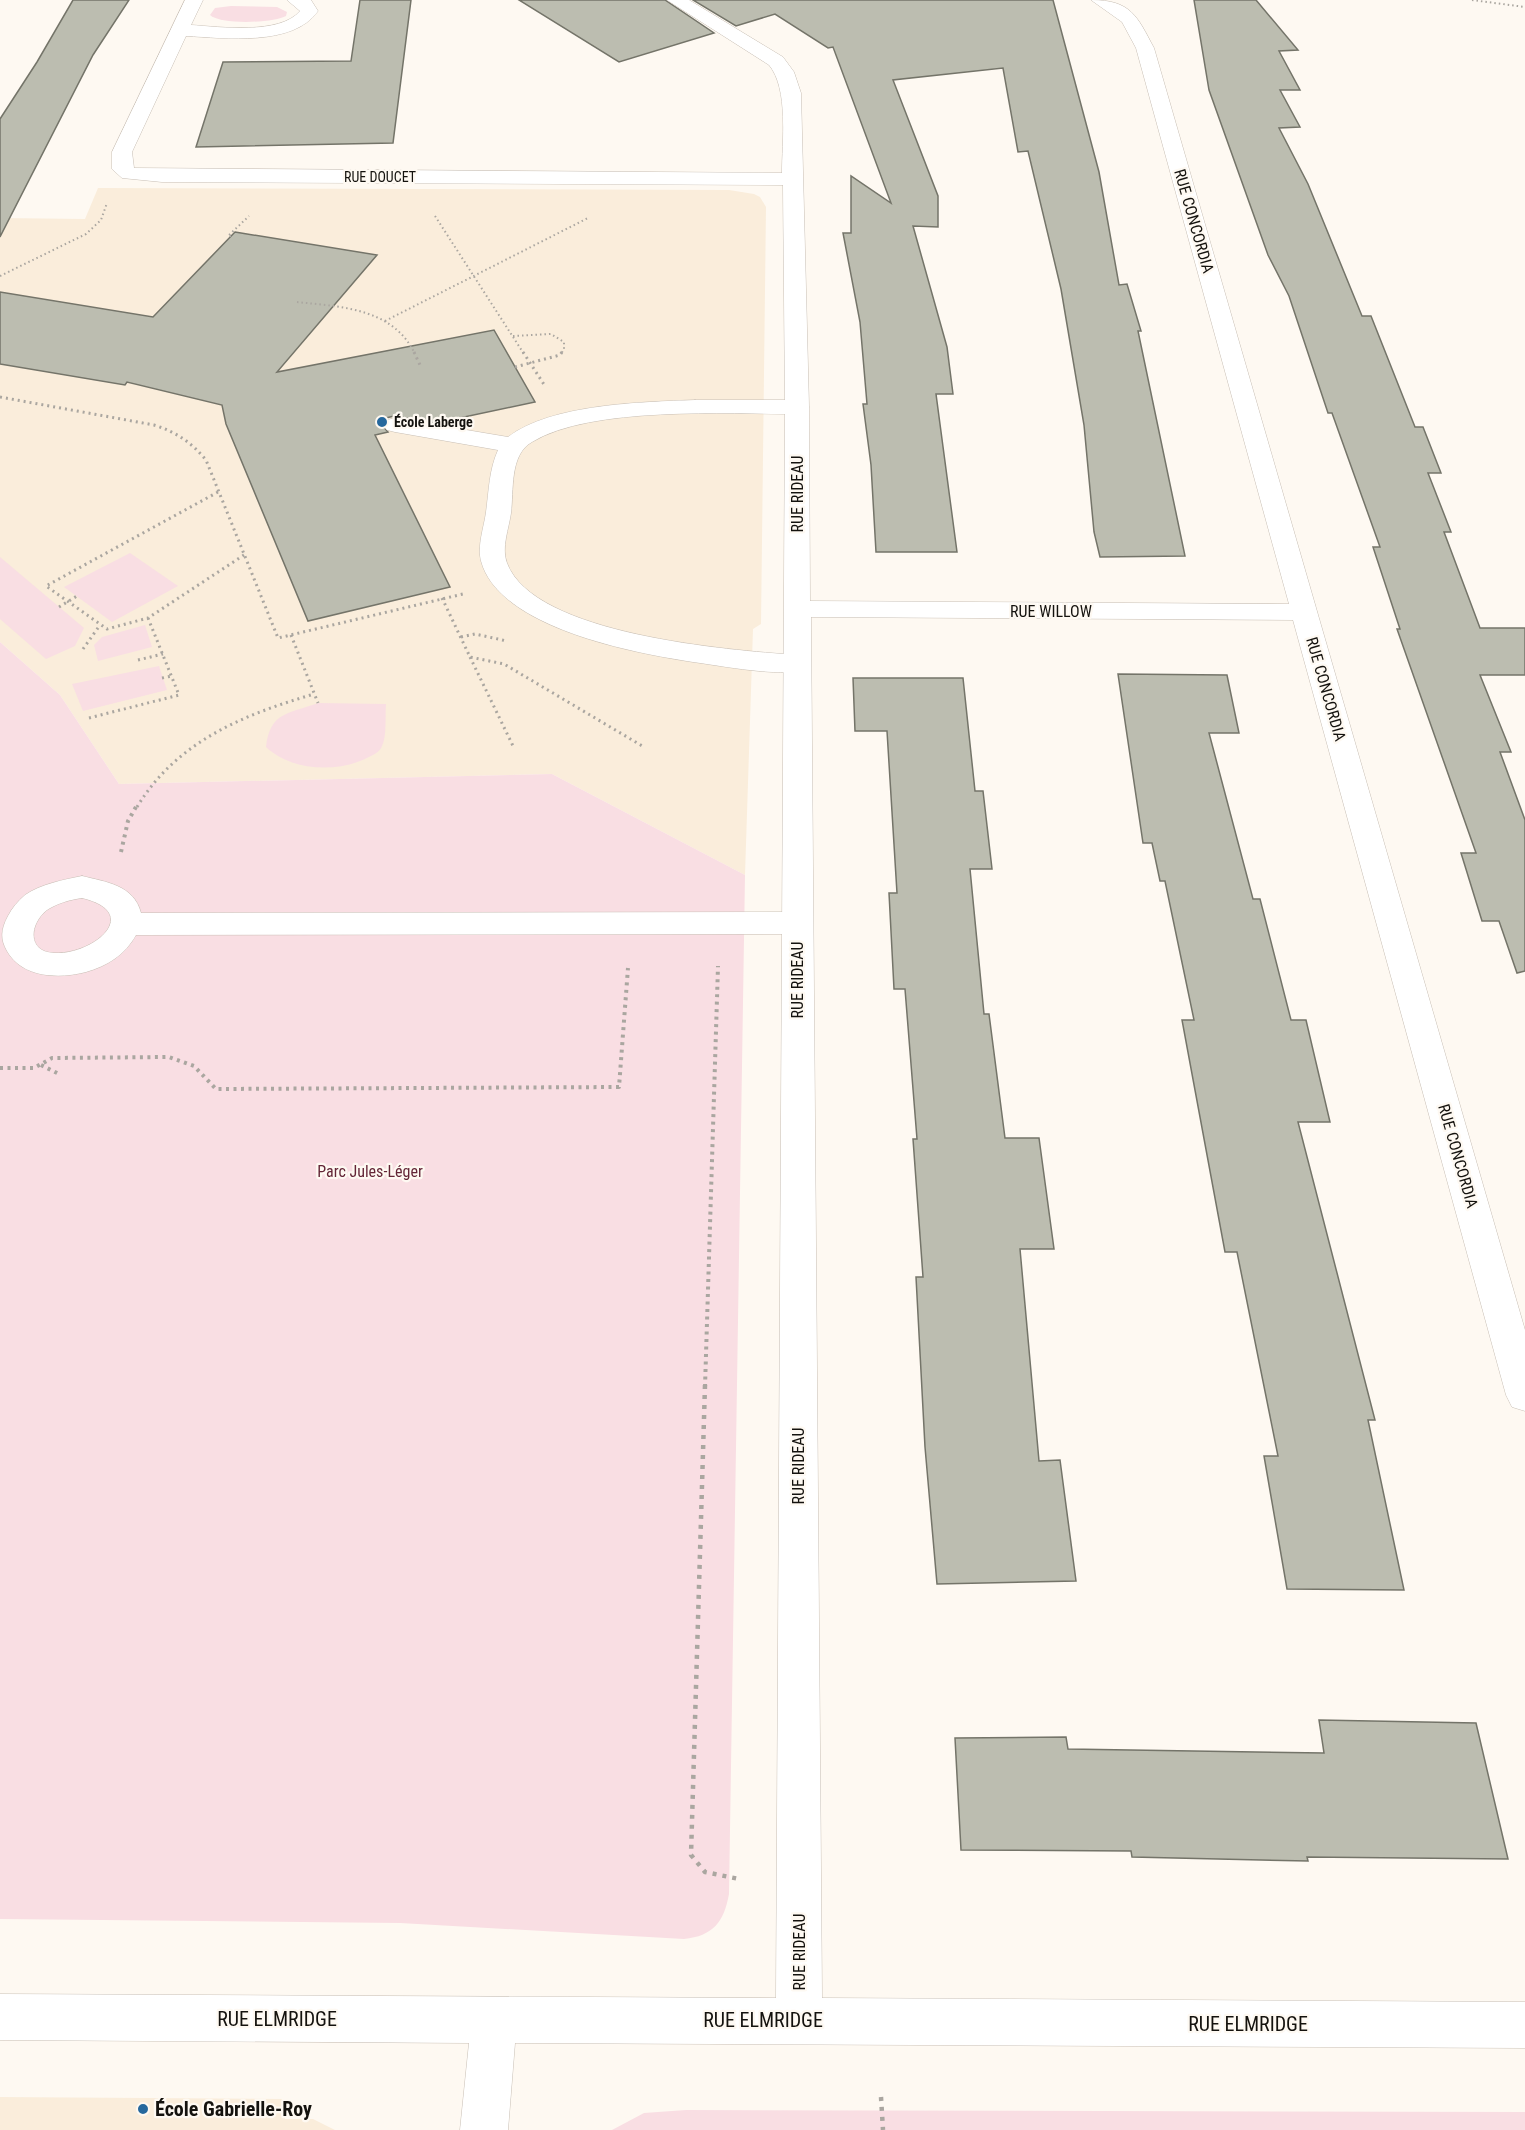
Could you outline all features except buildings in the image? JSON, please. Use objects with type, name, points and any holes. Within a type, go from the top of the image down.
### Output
[{"type":"street","name":"RUE DOUCET","points":[[194,0],[122,153],[122,169],[129,174],[792,179]]},
{"type":"street","points":[[180,30],[264,31],[291,27],[300,23],[309,11],[307,5],[296,0]]},
{"type":"street","name":"RUE RIDEAU","points":[[676,0],[764,53],[785,72],[791,93],[797,407],[799,2020]]},
{"type":"street","name":"RUE CONCORDIA","points":[[1100,0],[1129,19],[1145,48],[1525,1395]]},
{"type":"street","points":[[796,664],[718,658],[632,642],[579,628],[524,600],[507,585],[493,561],[493,550],[507,454],[521,437],[562,422],[596,416],[671,409],[797,407]]},
{"type":"street","points":[[395,424],[513,445]]},
{"type":"street","name":"RUE WILLOW","points":[[797,609],[1304,612]]},
{"type":"street","points":[[81,887],[99,889],[112,894],[122,902],[128,912],[128,924],[110,950],[73,965],[54,966],[37,962],[24,954],[18,943],[16,931],[21,918],[32,906],[47,896],[63,890],[81,887]]},
{"type":"street","points":[[128,924],[797,924]]},
{"type":"street","name":"RUE ELMRIDGE","points":[[0,2017],[1525,2025]]},
{"type":"street","points":[[484,2130],[494,2021]]},
{"type":"path","points":[[1472,0],[1525,7]]},
{"type":"path","points":[[0,276],[86,234],[101,220],[106,207]]},
{"type":"path","points":[[433,214],[546,388]]},
{"type":"path","points":[[231,236],[228,236],[249,216]]},
{"type":"path","points":[[386,321],[590,217]]},
{"type":"path","points":[[297,302],[351,309],[386,321],[402,334],[420,365]]},
{"type":"path","points":[[513,336],[551,334],[564,342],[564,349],[560,355],[515,367]]},
{"type":"path","points":[[0,397],[154,425],[177,432],[193,443],[206,460],[278,638],[455,595]]},
{"type":"path","points":[[218,492],[46,586],[107,629],[148,618],[244,555]]},
{"type":"path","points":[[59,607],[76,596]]},
{"type":"path","points":[[442,598],[514,748]]},
{"type":"path","points":[[89,718],[179,695],[148,618]]},
{"type":"path","points":[[83,649],[100,625]]},
{"type":"path","points":[[148,637],[155,635]]},
{"type":"path","points":[[291,635],[318,703]]},
{"type":"path","points":[[138,660],[163,654]]},
{"type":"path","points":[[470,657],[504,664],[644,747]]},
{"type":"path","points":[[162,678],[172,676]]},
{"type":"path","points":[[99,889],[119,857],[129,819],[151,783],[173,759],[222,726],[277,704],[314,694]]},
{"type":"path","points":[[0,1068],[34,1068],[52,1058],[169,1058],[194,1066],[216,1089],[619,1087],[631,923]]},
{"type":"path","points":[[720,923],[691,1855],[705,1872],[739,1879]]},
{"type":"path","points":[[40,1065],[59,1074]]},
{"type":"path","points":[[881,2097],[883,2130]]},
{"type":"shaded area","name":"École Laberge","points":[[98,188],[729,190],[760,197],[766,207],[761,624],[753,629],[745,875],[552,774],[119,784],[60,695],[0,642],[0,218],[85,219]]},
{"type":"shaded area","name":"École Gabrielle-Roy","points":[[0,2097],[286,2099],[285,2119],[313,2119],[335,2130],[0,2130]]},
{"type":"green space","points":[[277,7],[287,12],[286,16],[280,18],[247,22],[224,20],[210,15],[215,8]]},
{"type":"green space","points":[[130,553],[178,586],[112,622],[64,587]]},
{"type":"green space","points":[[0,557],[84,628],[75,646],[46,659],[0,619]]},
{"type":"green space","points":[[145,625],[152,647],[98,661],[94,645],[102,637]]},
{"type":"green space","name":"Parc Jules-Léger","points":[[0,642],[60,695],[119,784],[552,774],[745,875],[729,1894],[720,1920],[716,1926],[703,1935],[684,1939],[400,1923],[0,1919]]},
{"type":"green space","points":[[159,666],[167,690],[83,711],[72,684]]},
{"type":"green space","points":[[318,703],[386,704],[385,737],[380,750],[355,763],[315,767],[288,761],[266,747],[268,736],[276,721],[289,713]]},
{"type":"green space","points":[[686,2110],[1525,2112],[1525,2130],[612,2130],[644,2113]]},
{"type":"place","name":"École Laberge","points":[[382,422]]},
{"type":"place","name":"École Gabrielle-Roy","points":[[143,2109]]}]
